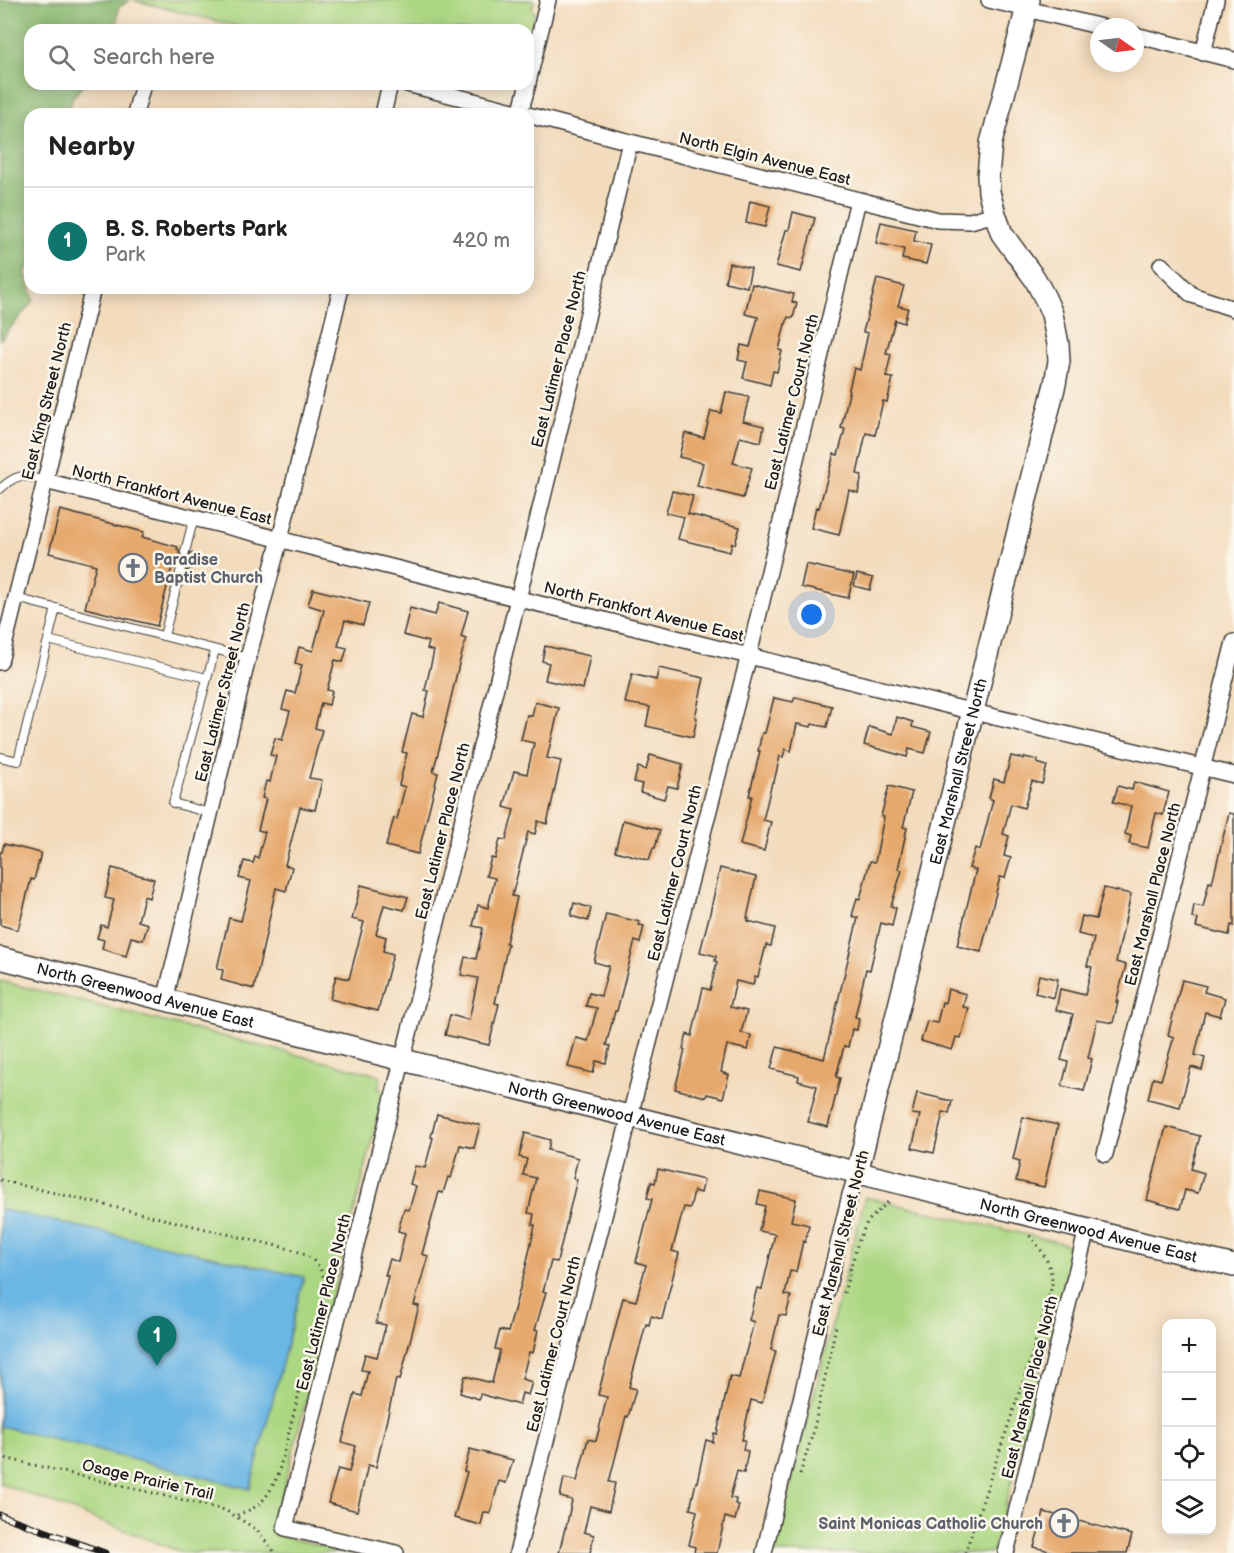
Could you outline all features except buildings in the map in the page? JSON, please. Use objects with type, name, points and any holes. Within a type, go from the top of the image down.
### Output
[{"type":"street","points":[[534,58],[548,0]]},
{"type":"street","points":[[989,0],[1028,4],[1090,23]]},
{"type":"street","points":[[1203,53],[1216,0]]},
{"type":"street","name":"East Marshall Street North","points":[[764,1553],[848,1207],[974,712],[1059,361],[1052,314],[1035,279],[1002,234],[988,184],[992,143],[1028,4]]},
{"type":"street","points":[[1144,37],[1234,60]]},
{"type":"street","points":[[137,108],[141,90]]},
{"type":"street","points":[[384,108],[389,90]]},
{"type":"street","name":"North Elgin Avenue East","points":[[431,90],[502,108]]},
{"type":"street","points":[[526,108],[527,90]]},
{"type":"street","name":"North Elgin Avenue East","points":[[534,116],[938,220],[970,220],[995,214]]},
{"type":"street","name":"East Latimer Place North","points":[[396,1553],[285,1528],[630,142]]},
{"type":"street","name":"East Latimer Court North","points":[[517,1553],[748,655],[858,200]]},
{"type":"street","points":[[1161,265],[1192,295],[1234,309]]},
{"type":"street","name":"East King Street North","points":[[0,662],[92,294]]},
{"type":"street","name":"East Latimer Street North","points":[[165,1000],[339,294]]},
{"type":"street","name":"North Frankfort Avenue East","points":[[45,481],[1234,775]]},
{"type":"street","name":"East Marshall Place North","points":[[1105,1154],[1234,642]]},
{"type":"street","name":"North Greenwood Avenue East","points":[[0,958],[1234,1266]]},
{"type":"street","name":"East Marshall Place North","points":[[1006,1553],[1087,1229]]},
{"type":"lane","points":[[0,489],[15,476],[45,481]]},
{"type":"lane","points":[[185,552],[194,518]]},
{"type":"lane","points":[[164,636],[181,569]]},
{"type":"lane","points":[[16,598],[248,658]]},
{"type":"lane","points":[[0,757],[18,761],[56,608]]},
{"type":"lane","points":[[48,640],[207,678]]},
{"type":"lane","points":[[210,813],[173,803],[215,650]]},
{"type":"path","points":[[0,1180],[302,1252],[318,1264],[324,1280],[324,1295],[278,1475],[267,1497],[253,1509],[235,1516]]},
{"type":"path","points":[[843,1296],[858,1242],[867,1222],[890,1200]]},
{"type":"path","points":[[965,1553],[1027,1370],[1052,1286],[1053,1274],[1047,1260],[1028,1234]]},
{"type":"path","points":[[799,1479],[813,1433],[838,1318]]},
{"type":"path","name":"Osage Prairie Trail","points":[[0,1457],[225,1510],[256,1529],[275,1553]]},
{"type":"green space","points":[[0,0],[130,0],[118,8],[117,24],[24,24],[24,90],[79,90],[72,98],[70,108],[24,108],[24,294],[32,294],[34,300],[0,340]]},
{"type":"green space","points":[[133,0],[534,0],[532,10],[535,12],[532,24],[228,24]]},
{"type":"green space","points":[[0,981],[374,1074],[381,1078],[378,1089],[385,1091],[272,1534],[352,1553],[184,1553],[0,1483]]},
{"type":"green space","points":[[865,1197],[1066,1244],[1072,1251],[993,1553],[773,1553]]},
{"type":"water","points":[[0,1209],[304,1277],[250,1489],[0,1426]]},
{"type":"railway","points":[[0,1515],[105,1553]]},
{"type":"place","name":"Paradise Baptist Church","points":[[133,568]]},
{"type":"place","name":"B. S. Roberts Park","points":[[157,1366]]},
{"type":"place","name":"Saint Monicas Catholic Church","points":[[1064,1523]]}]
